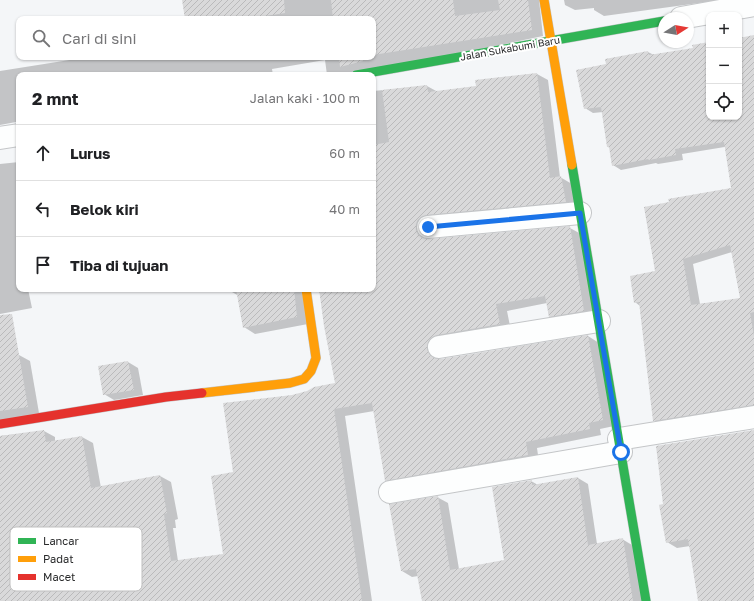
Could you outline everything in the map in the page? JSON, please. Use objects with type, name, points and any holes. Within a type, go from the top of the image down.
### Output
[{"type":"street","points":[[544,0],[646,601]]},
{"type":"street","points":[[694,16],[754,5]]},
{"type":"street","name":"Jalan Sukabumi Baru","points":[[373,72],[658,22]]},
{"type":"street","points":[[0,138],[16,135]]},
{"type":"street","points":[[428,227],[580,213]]},
{"type":"street","points":[[0,424],[166,397],[290,383],[304,379],[311,371],[316,358],[306,292]]},
{"type":"street","points":[[440,347],[599,321]]},
{"type":"street","points":[[390,492],[754,417]]},
{"type":"building","points":[[182,0],[284,0],[285,13],[266,16],[185,16]]},
{"type":"building","points":[[331,0],[453,0],[455,16],[500,10],[498,0],[528,0],[532,30],[376,55],[376,16],[333,16]]},
{"type":"building","points":[[754,35],[754,312],[750,313],[754,336],[754,405],[653,421],[639,302],[634,303],[630,276],[655,271],[644,207],[669,202],[668,199],[731,188],[724,142],[675,149],[676,155],[612,166],[609,147],[607,147],[601,107],[584,109],[576,70],[606,64],[605,59],[648,51],[649,55],[694,48],[694,45],[706,43],[706,120],[742,120],[742,37]],"holes":[[[730,245],[740,298],[691,305],[683,259]]]},
{"type":"building","points":[[339,60],[363,60],[363,61],[340,67]]},
{"type":"building","points":[[537,73],[550,178],[561,176],[566,202],[427,215],[421,217],[417,221],[416,229],[418,234],[422,238],[429,239],[570,226],[584,311],[549,317],[545,296],[496,304],[500,324],[437,335],[431,338],[428,342],[427,349],[430,355],[434,358],[441,359],[588,335],[603,420],[589,423],[590,429],[526,442],[528,455],[385,481],[372,403],[334,409],[362,601],[0,601],[0,436],[44,430],[46,442],[82,436],[91,488],[160,475],[167,513],[164,514],[171,561],[223,554],[211,476],[233,472],[223,403],[292,395],[307,391],[314,387],[335,383],[324,326],[319,292],[376,292],[376,144],[389,142],[382,90],[427,85],[428,92],[476,86],[475,80]]},
{"type":"building","points":[[237,292],[294,292],[297,317],[243,328]]},
{"type":"building","points":[[12,314],[28,407],[0,411],[0,315]]},
{"type":"building","points":[[128,361],[134,390],[103,395],[98,366]]},
{"type":"building","points":[[754,430],[754,601],[698,601],[688,539],[666,543],[659,505],[663,504],[656,446]]},
{"type":"building","points":[[578,477],[588,545],[623,538],[633,601],[422,601],[416,569],[401,571],[389,504],[438,496],[450,570],[504,560],[492,487],[532,480],[532,485]]},
{"type":"traffic: fast","points":[[373,72],[658,22]]},
{"type":"traffic: fast","points":[[572,165],[646,601]]},
{"type":"traffic: slow","points":[[544,0],[572,165]]},
{"type":"traffic: slow","points":[[202,393],[290,383],[304,379],[311,371],[316,358],[306,292]]},
{"type":"traffic: jam","points":[[0,424],[166,397],[202,393]]},
{"type":"route","points":[[428,227],[580,213],[621,452]]}]
